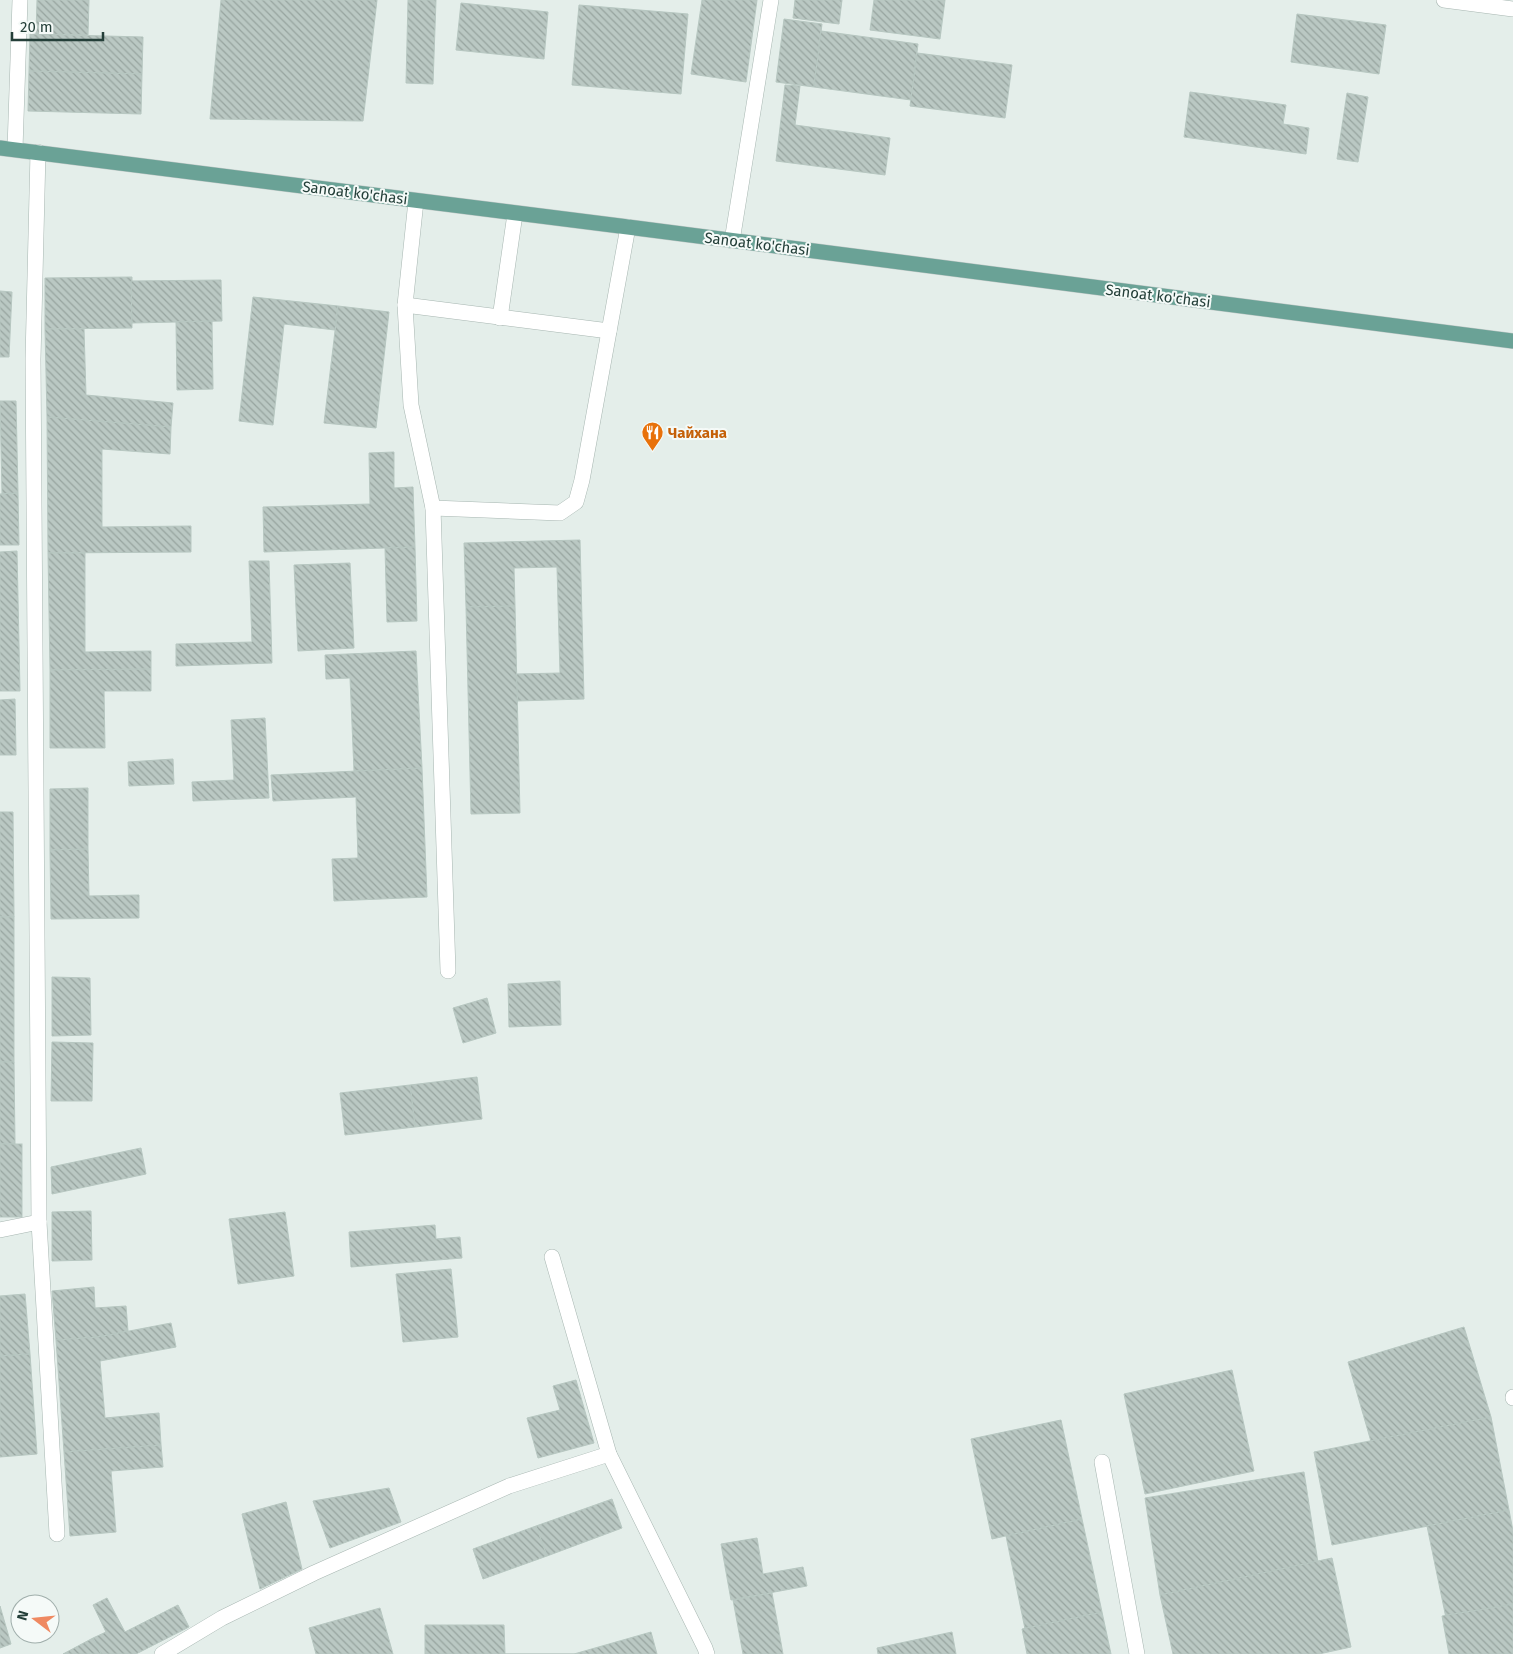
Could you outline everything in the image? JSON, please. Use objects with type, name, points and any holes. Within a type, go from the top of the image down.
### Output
[{"type":"main road","name":"Sanoat ko'chasi","points":[[0,148],[628,227],[1513,342]]},
{"type":"street","points":[[15,150],[20,0]]},
{"type":"street","points":[[732,241],[770,0]]},
{"type":"street","points":[[1444,0],[1490,3],[1513,9]]},
{"type":"street","points":[[38,152],[33,359],[39,1222],[56,1534]]},
{"type":"street","points":[[416,201],[405,305],[411,405],[433,508],[448,971]]},
{"type":"street","points":[[500,318],[515,214]]},
{"type":"street","points":[[433,508],[560,513],[576,502],[582,480],[628,227]]},
{"type":"street","points":[[405,305],[609,331]]},
{"type":"street","points":[[0,1230],[39,1222]]},
{"type":"street","points":[[552,1257],[609,1454],[707,1654]]},
{"type":"street","points":[[162,1654],[222,1618],[314,1573],[509,1486],[609,1454]]},
{"type":"street","points":[[1102,1462],[1137,1654]]},
{"type":"building","points":[[37,0],[89,0],[88,35],[36,34]]},
{"type":"building","points":[[221,0],[377,0],[363,121],[210,119]]},
{"type":"building","points":[[408,0],[436,0],[433,84],[406,83]]},
{"type":"building","points":[[702,0],[757,0],[746,82],[691,74]]},
{"type":"building","points":[[795,0],[842,0],[839,24],[793,18]]},
{"type":"building","points":[[874,0],[945,0],[940,39],[870,30]]},
{"type":"building","points":[[461,3],[548,12],[544,59],[456,50]]},
{"type":"building","points":[[579,5],[688,14],[681,94],[572,85]]},
{"type":"building","points":[[1297,14],[1386,25],[1379,74],[1291,62]]},
{"type":"building","points":[[784,19],[822,24],[814,87],[776,82]]},
{"type":"building","points":[[821,31],[918,44],[911,100],[814,87]]},
{"type":"building","points":[[30,34],[143,37],[142,74],[29,71]]},
{"type":"building","points":[[917,53],[1012,65],[1005,118],[910,106]]},
{"type":"building","points":[[29,71],[142,74],[141,114],[28,111]]},
{"type":"building","points":[[785,85],[800,86],[795,125],[890,138],[885,175],[776,161]]},
{"type":"building","points":[[1190,92],[1286,105],[1283,124],[1309,128],[1306,154],[1184,137]]},
{"type":"building","points":[[1347,93],[1368,97],[1358,162],[1337,159]]},
{"type":"building","points":[[132,277],[132,328],[45,329],[45,278]]},
{"type":"building","points":[[221,280],[222,321],[132,323],[131,281]]},
{"type":"building","points":[[0,291],[12,292],[9,357],[0,357]]},
{"type":"building","points":[[253,297],[338,306],[335,330],[284,324],[273,425],[239,421]]},
{"type":"building","points":[[338,306],[389,312],[376,428],[324,423]]},
{"type":"building","points":[[212,321],[213,389],[177,390],[176,322]]},
{"type":"building","points":[[45,329],[84,329],[86,395],[173,403],[171,427],[47,417]]},
{"type":"building","points":[[0,401],[16,401],[18,493],[2,494]]},
{"type":"building","points":[[47,417],[171,427],[170,454],[102,449],[102,527],[191,526],[191,552],[48,553]]},
{"type":"building","points":[[394,452],[394,488],[413,487],[415,547],[264,552],[263,507],[370,504],[369,453]]},
{"type":"building","points":[[18,493],[19,545],[0,545],[0,494]]},
{"type":"building","points":[[580,540],[584,699],[517,701],[516,674],[560,673],[557,567],[514,568],[515,606],[466,607],[464,543]]},
{"type":"building","points":[[415,547],[417,621],[387,622],[385,548]]},
{"type":"building","points":[[17,551],[20,691],[0,691],[0,552]]},
{"type":"building","points":[[48,553],[85,553],[85,652],[151,651],[151,669],[50,670]]},
{"type":"building","points":[[249,561],[269,561],[272,663],[176,666],[176,644],[252,642]]},
{"type":"building","points":[[350,563],[354,648],[298,651],[294,565]]},
{"type":"building","points":[[515,606],[520,813],[471,814],[466,607]]},
{"type":"building","points":[[416,651],[422,768],[354,771],[350,678],[326,679],[325,655]]},
{"type":"building","points":[[151,669],[151,691],[104,691],[105,748],[50,748],[50,670]]},
{"type":"building","points":[[15,699],[16,755],[0,755],[0,700]]},
{"type":"building","points":[[265,718],[269,798],[193,801],[192,782],[234,780],[231,720]]},
{"type":"building","points":[[173,759],[174,784],[129,786],[128,762]]},
{"type":"building","points":[[422,768],[427,897],[334,901],[332,859],[358,858],[356,797],[273,801],[271,775]]},
{"type":"building","points":[[88,788],[88,849],[50,850],[50,789]]},
{"type":"building","points":[[0,812],[13,812],[14,917],[0,917]]},
{"type":"building","points":[[88,849],[89,896],[139,895],[139,918],[51,919],[50,850]]},
{"type":"building","points":[[0,917],[14,917],[14,1062],[0,1062]]},
{"type":"building","points":[[52,977],[90,978],[91,1035],[52,1036]]},
{"type":"building","points":[[560,981],[561,1025],[509,1027],[508,984]]},
{"type":"building","points":[[487,998],[496,1033],[463,1043],[453,1008]]},
{"type":"building","points":[[52,1042],[93,1043],[92,1101],[51,1101]]},
{"type":"building","points":[[0,1062],[14,1062],[15,1144],[0,1144]]},
{"type":"building","points":[[477,1077],[482,1119],[415,1127],[410,1085]]},
{"type":"building","points":[[410,1085],[415,1127],[345,1135],[340,1093]]},
{"type":"building","points":[[0,1144],[22,1144],[22,1217],[0,1217]]},
{"type":"building","points":[[141,1148],[146,1174],[52,1194],[51,1167]]},
{"type":"building","points":[[91,1211],[92,1260],[52,1261],[52,1212]]},
{"type":"building","points":[[285,1212],[294,1276],[238,1284],[229,1219]]},
{"type":"building","points":[[435,1225],[436,1239],[460,1237],[462,1258],[351,1267],[349,1232]]},
{"type":"building","points":[[451,1269],[458,1337],[403,1342],[396,1274]]},
{"type":"building","points":[[94,1287],[95,1308],[126,1306],[128,1331],[98,1337],[56,1340],[52,1291]]},
{"type":"building","points":[[25,1294],[30,1354],[0,1356],[0,1296]]},
{"type":"building","points":[[171,1323],[176,1347],[100,1361],[105,1418],[159,1413],[161,1445],[64,1452],[56,1340],[98,1337]]},
{"type":"building","points":[[1464,1327],[1491,1417],[1374,1452],[1348,1362]]},
{"type":"building","points":[[30,1354],[37,1454],[0,1457],[0,1356]]},
{"type":"building","points":[[1232,1370],[1254,1471],[1145,1494],[1124,1394]]},
{"type":"building","points":[[576,1380],[594,1443],[538,1458],[527,1418],[560,1410],[553,1386]]},
{"type":"building","points":[[1491,1417],[1509,1510],[1332,1545],[1314,1452]]},
{"type":"building","points":[[1061,1420],[1082,1519],[992,1539],[971,1439]]},
{"type":"building","points":[[161,1445],[163,1467],[111,1471],[116,1532],[70,1536],[64,1452]]},
{"type":"building","points":[[1304,1472],[1319,1569],[1160,1595],[1145,1498]]},
{"type":"building","points":[[389,1488],[401,1522],[330,1548],[313,1501]]},
{"type":"building","points":[[612,1499],[622,1528],[547,1556],[536,1526]]},
{"type":"building","points":[[286,1502],[302,1569],[260,1589],[242,1514]]},
{"type":"building","points":[[1509,1510],[1513,1531],[1513,1605],[1446,1618],[1427,1526]]},
{"type":"building","points":[[1082,1519],[1102,1612],[1025,1629],[1006,1536]]},
{"type":"building","points":[[536,1526],[547,1556],[483,1579],[473,1549]]},
{"type":"building","points":[[757,1538],[763,1574],[803,1567],[807,1586],[731,1600],[721,1544]]},
{"type":"building","points":[[1332,1558],[1351,1647],[1319,1654],[1173,1654],[1160,1595]]},
{"type":"building","points":[[772,1593],[783,1654],[743,1654],[733,1600]]},
{"type":"building","points":[[107,1598],[125,1632],[178,1605],[189,1627],[136,1654],[101,1654],[93,1638],[106,1632],[93,1605]]},
{"type":"building","points":[[1513,1604],[1513,1654],[1449,1654],[1442,1616]]},
{"type":"building","points":[[0,1606],[11,1644],[0,1648]]},
{"type":"building","points":[[380,1608],[393,1654],[316,1654],[309,1628]]},
{"type":"building","points":[[1102,1612],[1111,1654],[1027,1654],[1022,1629]]},
{"type":"building","points":[[425,1625],[504,1625],[505,1654],[425,1654]]},
{"type":"building","points":[[651,1632],[657,1654],[574,1654]]},
{"type":"building","points":[[952,1632],[956,1654],[878,1654],[877,1648]]},
{"type":"building","points":[[93,1638],[101,1654],[63,1654]]},
{"type":"place","name":"Чайхана","points":[[652,452]]}]
